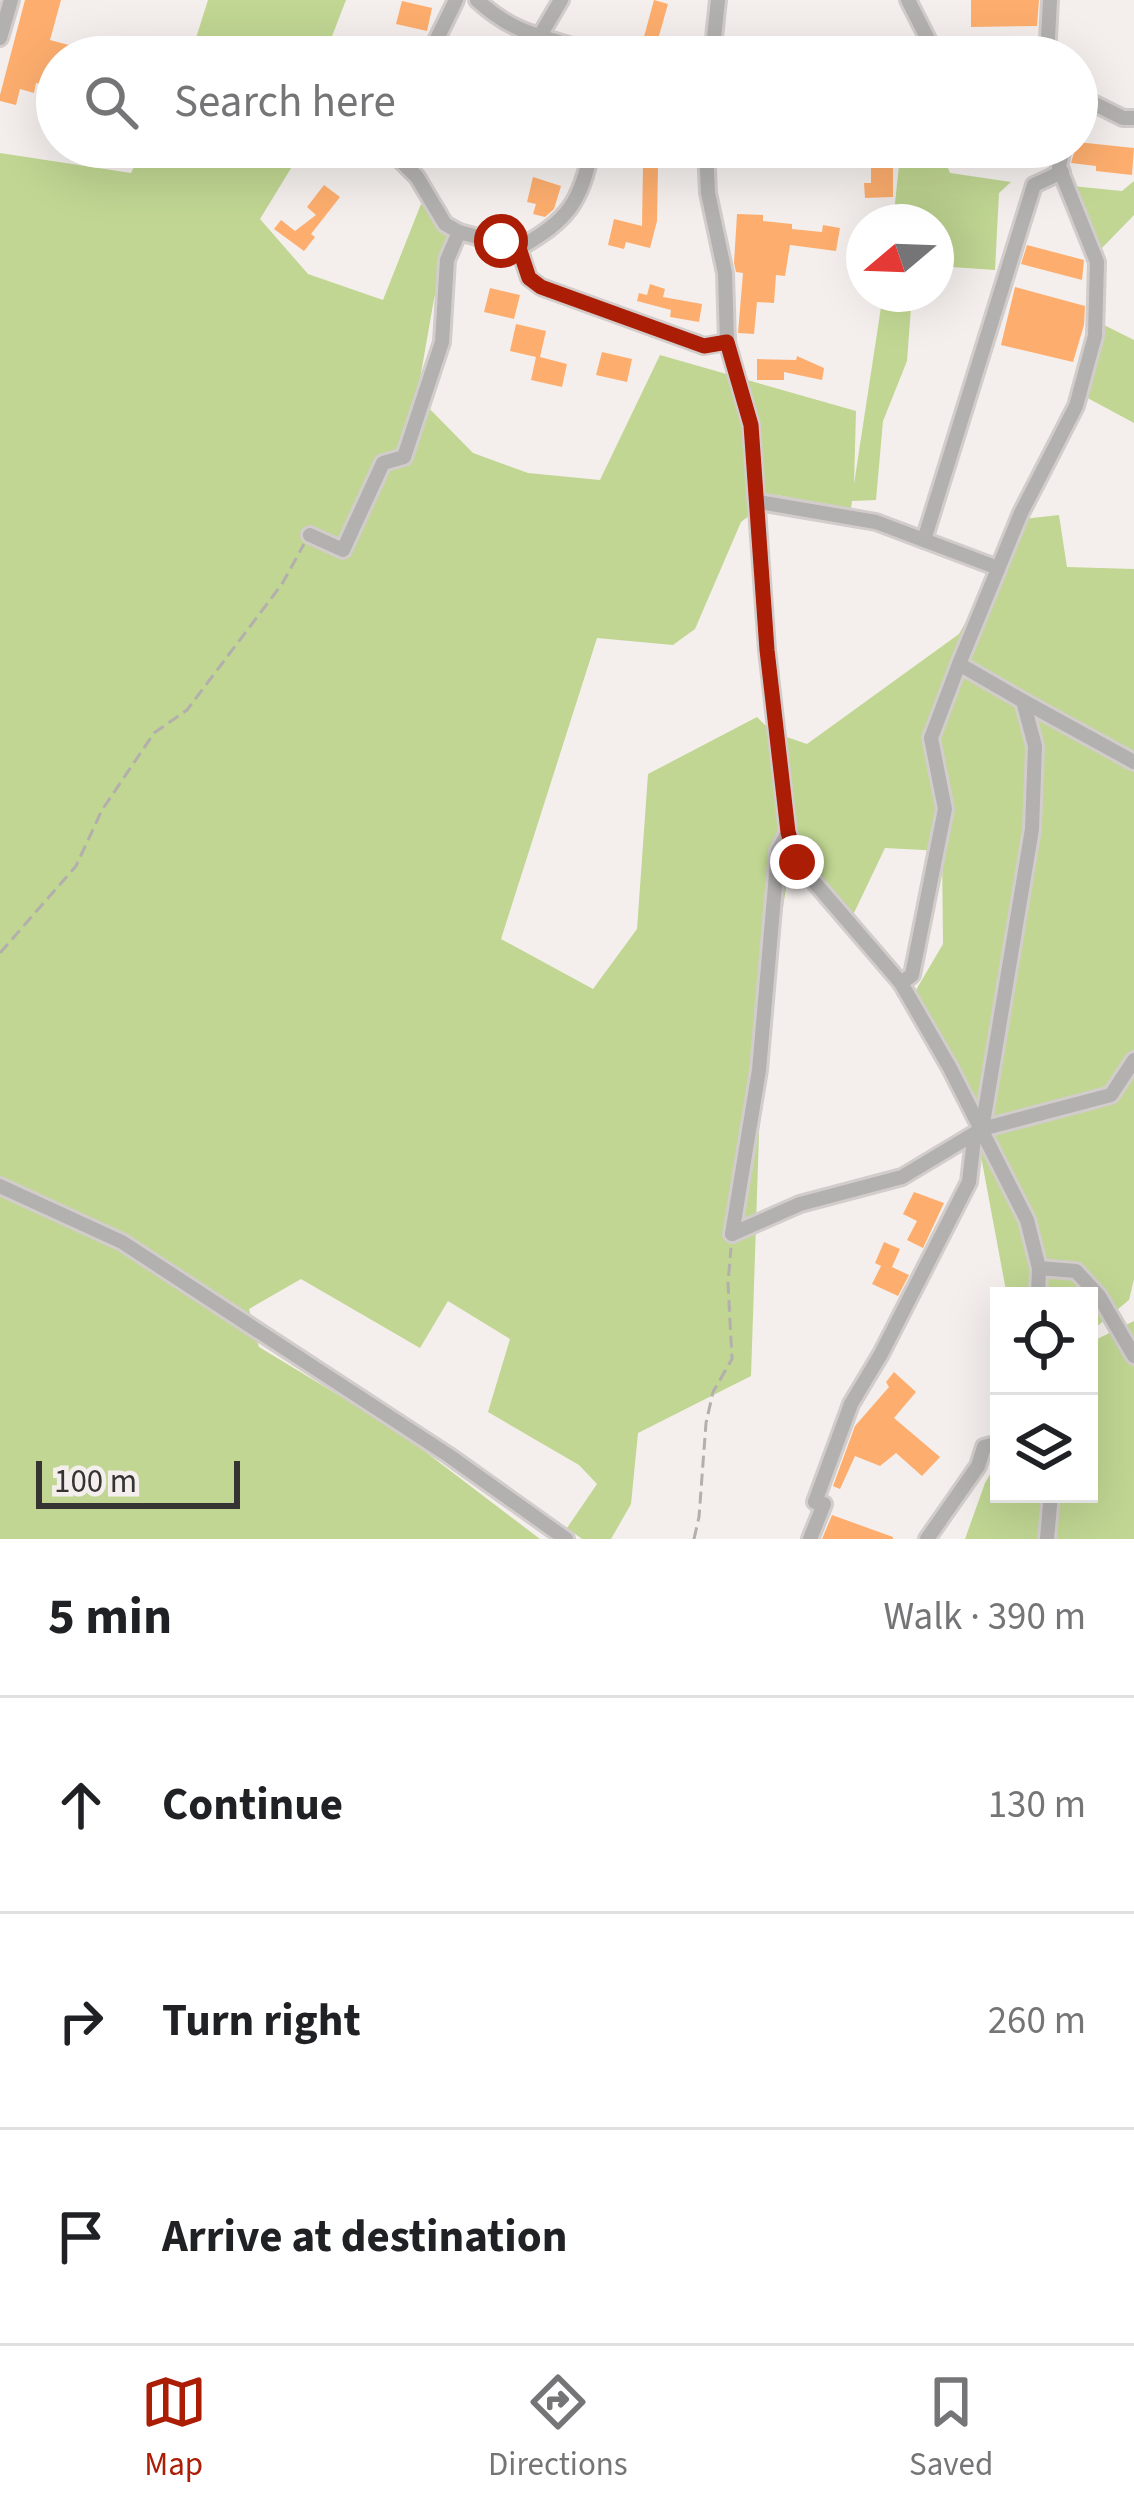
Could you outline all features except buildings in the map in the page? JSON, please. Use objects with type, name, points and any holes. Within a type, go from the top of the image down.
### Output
[{"type":"street","points":[[0,38],[11,0]]},
{"type":"street","points":[[438,36],[456,0]]},
{"type":"street","points":[[477,0],[500,21],[532,36]]},
{"type":"street","points":[[540,36],[561,0]]},
{"type":"street","points":[[714,36],[718,0]]},
{"type":"street","points":[[908,0],[926,36]]},
{"type":"street","points":[[1048,36],[1050,0]]},
{"type":"street","points":[[1098,105],[1123,118],[1134,118]]},
{"type":"street","points":[[409,168],[437,214],[459,232],[519,248],[569,213],[587,168]]},
{"type":"street","points":[[707,168],[725,273],[727,342],[751,425],[767,650],[788,832],[797,862],[901,983],[982,1129],[1019,1202],[1039,1268],[1038,1287]]},
{"type":"street","points":[[901,983],[913,975],[945,809],[931,738],[1021,513],[1076,406],[1096,336],[1097,262],[1061,168]]},
{"type":"street","points":[[924,540],[1034,185],[1061,172]]},
{"type":"street","points":[[310,535],[343,550],[383,463],[404,458],[442,343],[447,260],[459,232]]},
{"type":"street","points":[[519,248],[529,278],[541,287],[704,346],[727,342]]},
{"type":"street","points":[[759,502],[876,522],[998,568]]},
{"type":"street","points":[[959,664],[1134,762]]},
{"type":"street","points":[[810,1539],[824,1504],[814,1502],[843,1422],[969,1182],[1032,829],[1035,746],[1023,701]]},
{"type":"street","points":[[732,1234],[759,1070],[778,851],[788,832]]},
{"type":"street","points":[[732,1234],[800,1204],[902,1177],[982,1129],[1111,1095],[1134,1060]]},
{"type":"street","points":[[0,1186],[122,1242],[448,1455],[566,1539]]},
{"type":"street","points":[[1039,1268],[1076,1271],[1099,1296],[1134,1356]]},
{"type":"street","points":[[927,1539],[978,1466],[984,1447],[990,1445]]},
{"type":"street","points":[[1047,1539],[1050,1503]]},
{"type":"path","points":[[0,953],[76,866],[102,810],[154,733],[187,710],[282,584],[310,535]]},
{"type":"path","points":[[694,1539],[700,1516],[706,1423],[713,1392],[733,1358],[728,1283],[732,1234]]},
{"type":"green space","points":[[208,0],[346,0],[332,36],[197,36]]},
{"type":"green space","points":[[0,153],[36,158],[36,168],[131,173],[134,168],[291,168],[260,219],[308,274],[383,300],[421,204],[451,237],[434,299],[417,396],[473,453],[528,473],[600,480],[660,355],[856,411],[854,484],[880,312],[911,312],[907,361],[883,421],[876,500],[852,501],[851,509],[777,495],[741,522],[695,629],[673,645],[597,638],[501,939],[593,989],[637,929],[648,774],[757,717],[772,732],[807,744],[959,634],[1023,519],[1059,515],[1067,567],[1134,569],[1134,1279],[1129,1300],[1098,1326],[1098,1287],[1005,1287],[980,1151],[916,990],[943,944],[942,851],[885,848],[853,915],[816,872],[795,830],[762,1043],[751,1376],[638,1433],[631,1504],[611,1539],[582,1539],[567,1528],[597,1484],[579,1465],[488,1412],[510,1339],[448,1301],[420,1348],[301,1279],[249,1309],[259,1347],[398,1431],[540,1539],[0,1539]]},
{"type":"green space","points":[[899,168],[948,168],[950,173],[1011,182],[999,193],[995,270],[954,267],[954,204],[895,204]]},
{"type":"green space","points":[[1134,181],[1134,215],[1101,249],[1072,186],[1122,191]]},
{"type":"green space","points":[[1100,323],[1134,340],[1134,423],[1082,395]]},
{"type":"green space","points":[[1134,1321],[1134,1539],[965,1539],[990,1474],[990,1503],[1098,1503],[1098,1339]]},
{"type":"route","points":[[501,241],[519,248],[529,278],[541,287],[704,346],[727,342],[751,425],[767,650],[788,832],[797,862]]}]
